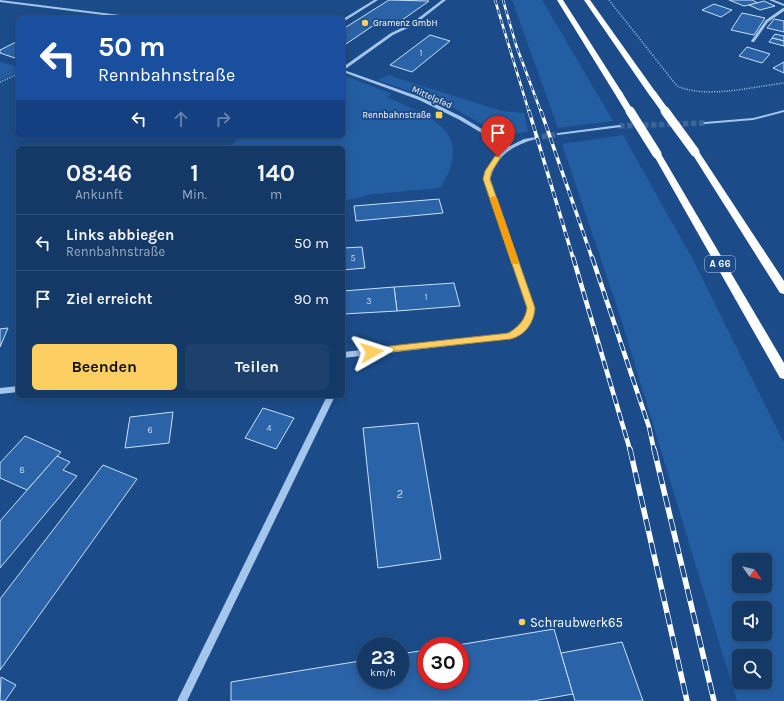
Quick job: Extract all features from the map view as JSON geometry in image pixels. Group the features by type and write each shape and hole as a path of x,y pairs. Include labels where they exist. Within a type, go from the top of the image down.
{"highway":[{"name":"A 66","path":"560,0 656,154 784,374"},
{"path":"587,0 695,152 784,290"}],"street":[{"path":"345,20 376,0"},
{"path":"345,69 392,34 413,24 444,0"},
{"path":"771,0 784,5"},
{"path":"0,1 120,16"},
{"path":"754,41 767,22 784,9"},
{"name":"Mittelpfad","path":"345,71 421,99 460,118 509,147"},
{"path":"705,123 753,119 784,112"},
{"path":"558,134 619,126"},
{"path":"345,355 511,336 522,328 530,319 531,308 487,179 492,164 509,147 534,138"},
{"path":"0,390 16,389"},
{"path":"182,701 330,398"}],"path":[{"path":"609,0 677,86 688,91 703,93 784,84"},
{"path":"0,82 16,75"}],"shaded area":[{"path":"512,0 542,0 613,121 558,128"},
{"path":"0,62 16,66 16,73 0,80"},
{"path":"388,75 501,111 524,113 528,132 510,134 492,130 450,106 378,80"},
{"path":"345,76 392,94 387,97 433,120 444,129 451,140 453,153 450,169 440,188 373,194 345,201 345,146 230,146 240,138 345,138"},
{"path":"623,135 692,258 784,443 784,701 737,701 733,689 772,689 772,649 732,649 732,685 622,322 562,144"}],"building":[{"name":"Gramenz GmbH","path":"389,0 429,1 395,25 380,21 345,45 345,28"},
{"path":"729,0 752,0 758,3 744,6"},
{"path":"764,1 775,6 760,10 749,5"},
{"path":"714,4 732,10 721,17 702,10"},
{"path":"742,13 765,18 754,35 731,30"},
{"path":"774,19 784,21 784,32 767,28"},
{"path":"775,34 784,36 784,41 772,38"},
{"path":"430,35 450,41 412,72 390,65"},
{"path":"772,38 784,41 784,46 769,42"},
{"path":"16,42 16,58 0,53 0,50"},
{"path":"747,47 770,54 762,63 739,56"},
{"path":"784,62 784,73 773,68"},
{"path":"439,199 443,213 356,221 354,206"},
{"path":"362,247 365,268 345,270 345,248"},
{"path":"454,283 460,306 397,311 394,287"},
{"path":"394,287 397,311 345,314 345,291"},
{"path":"8,328 0,347 0,329"},
{"path":"263,408 294,418 276,449 245,438"},
{"path":"173,412 169,443 125,448 130,417"},
{"path":"418,423 441,559 378,568 363,428"},
{"path":"25,436 61,452 27,490 0,478 0,463"},
{"path":"57,456 70,462 63,470 77,476 0,568 0,521"},
{"path":"103,465 137,479 0,670 0,599"},
{"path":"554,629 573,694 533,701 231,701 231,682 357,661 357,689 409,689 409,653 417,651 417,689 469,689 469,643"},
{"path":"622,642 643,701 575,701 561,653"},
{"path":"1,677 16,685 5,701 0,701"}],"tunnel":[{"path":"619,126 705,123"},
{"path":"534,138 558,134"}],"railway":[{"path":"495,0 529,112"},
{"path":"503,0 516,45 541,112"},
{"path":"529,111 573,258"},
{"path":"541,111 592,258"},
{"path":"573,257 630,450"},
{"path":"592,257 649,427 654,450"},
{"path":"630,449 687,701"},
{"path":"654,449 714,701"}],"slow traffic":[{"path":"493,198 515,262"}],"place":[{"name":"Gramenz GmbH","path":"365,23"},
{"name":"Rennbahnstraße","path":"439,115"},
{"name":"Schraubwerk65","path":"522,622"}],"route":[{"path":"372,352 511,336 522,328 530,319 531,308 487,179 488,171 498,157"}]}
